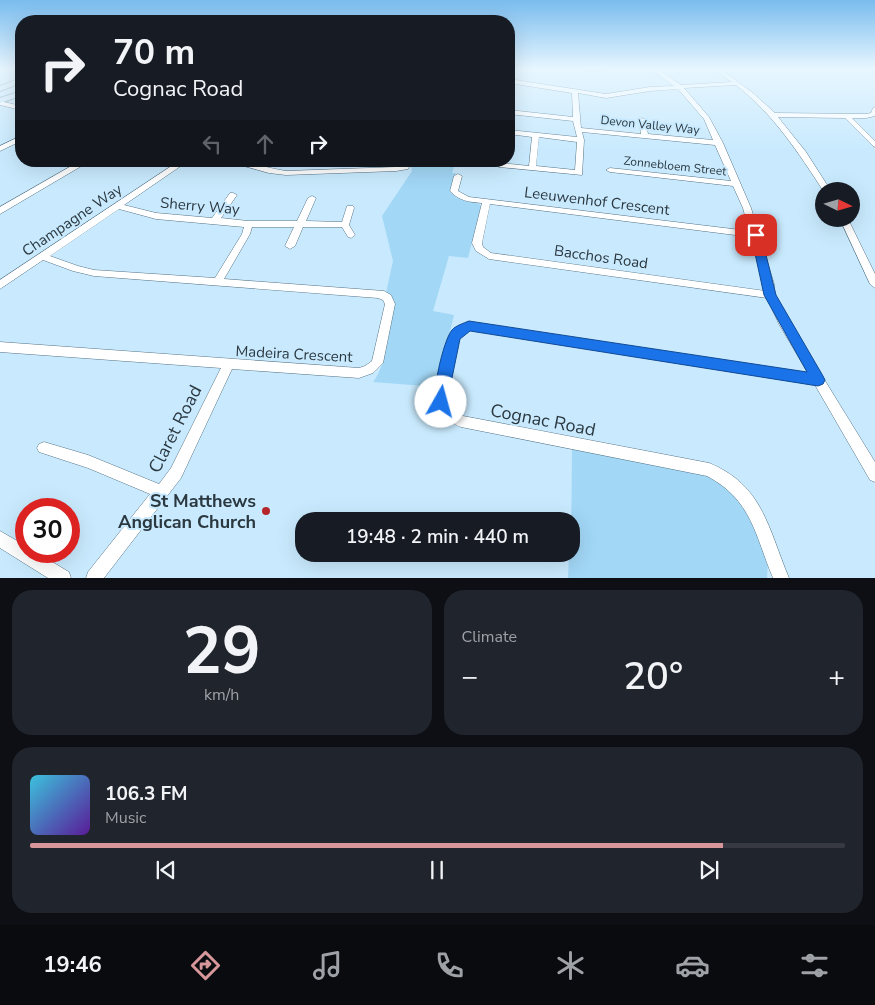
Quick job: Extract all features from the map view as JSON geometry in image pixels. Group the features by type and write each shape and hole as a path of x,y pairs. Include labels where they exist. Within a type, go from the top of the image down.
{"main road":[{"path":"0,102 15,96"}],"street":[{"path":"515,166 579,173 581,140 576,119 575,95"},
{"path":"598,95 612,95"},
{"path":"687,95 707,118 737,184 756,235 770,295 783,321 875,475"},
{"path":"751,95 774,114 793,136 821,182"},
{"path":"0,102 15,106"},
{"path":"774,114 871,116 875,109"},
{"path":"515,113 576,119"},
{"path":"847,116 875,145"},
{"path":"642,120 645,136"},
{"name":"Devon Valley Way","path":"579,130 719,143"},
{"path":"515,133 581,140"},
{"path":"532,169 536,135"},
{"path":"0,149 15,141"},
{"path":"0,210 75,167"},
{"name":"Champagne Way","path":"0,285 175,167"},
{"path":"253,167 286,173 396,169 405,167"},
{"name":"Zonnebloem Street","path":"610,170 737,184"},
{"name":"Leeuwenhof Crescent","path":"458,176 454,191 458,196 756,235"},
{"path":"215,220 233,195"},
{"path":"290,246 312,198"},
{"name":"Bacchos Road","path":"487,201 477,243 479,249 490,256 770,295"},
{"name":"Sherry Way","path":"118,206 150,215 237,221 249,224 246,234 218,281"},
{"path":"350,208 345,225 351,235"},
{"path":"249,224 345,225"},
{"path":"848,228 875,284"},
{"name":"Madeira Crescent","path":"0,347 354,373 366,372 374,367 378,359 390,304 384,296 376,293 85,271 43,256"},
{"name":"Cognac Road","path":"781,578 750,503 736,483 725,476 710,470 461,421 446,411 441,402 441,392 453,339 457,332 469,326 818,380"},
{"name":"Claret Road","path":"94,578 162,492 185,456 228,365"},
{"path":"44,448 88,462 162,492"},
{"path":"0,539 63,578"}],"shaded area":[{"path":"412,167 454,167 452,173 456,173 453,185 455,196 476,202 481,206 468,258 449,256 433,311 454,315 437,387 373,382 382,366 385,355 394,303 392,298 386,293 393,261 382,216 412,171"},
{"path":"572,447 709,474 744,503 768,563 767,578 568,578 569,562 580,562 580,512 571,512"}],"place":[{"name":"St Matthews Anglican Church","path":"266,511"}],"route":[{"path":"441,402 441,392 453,339 457,332 469,326 482,326 818,380 770,295 769,284 756,235"}]}
